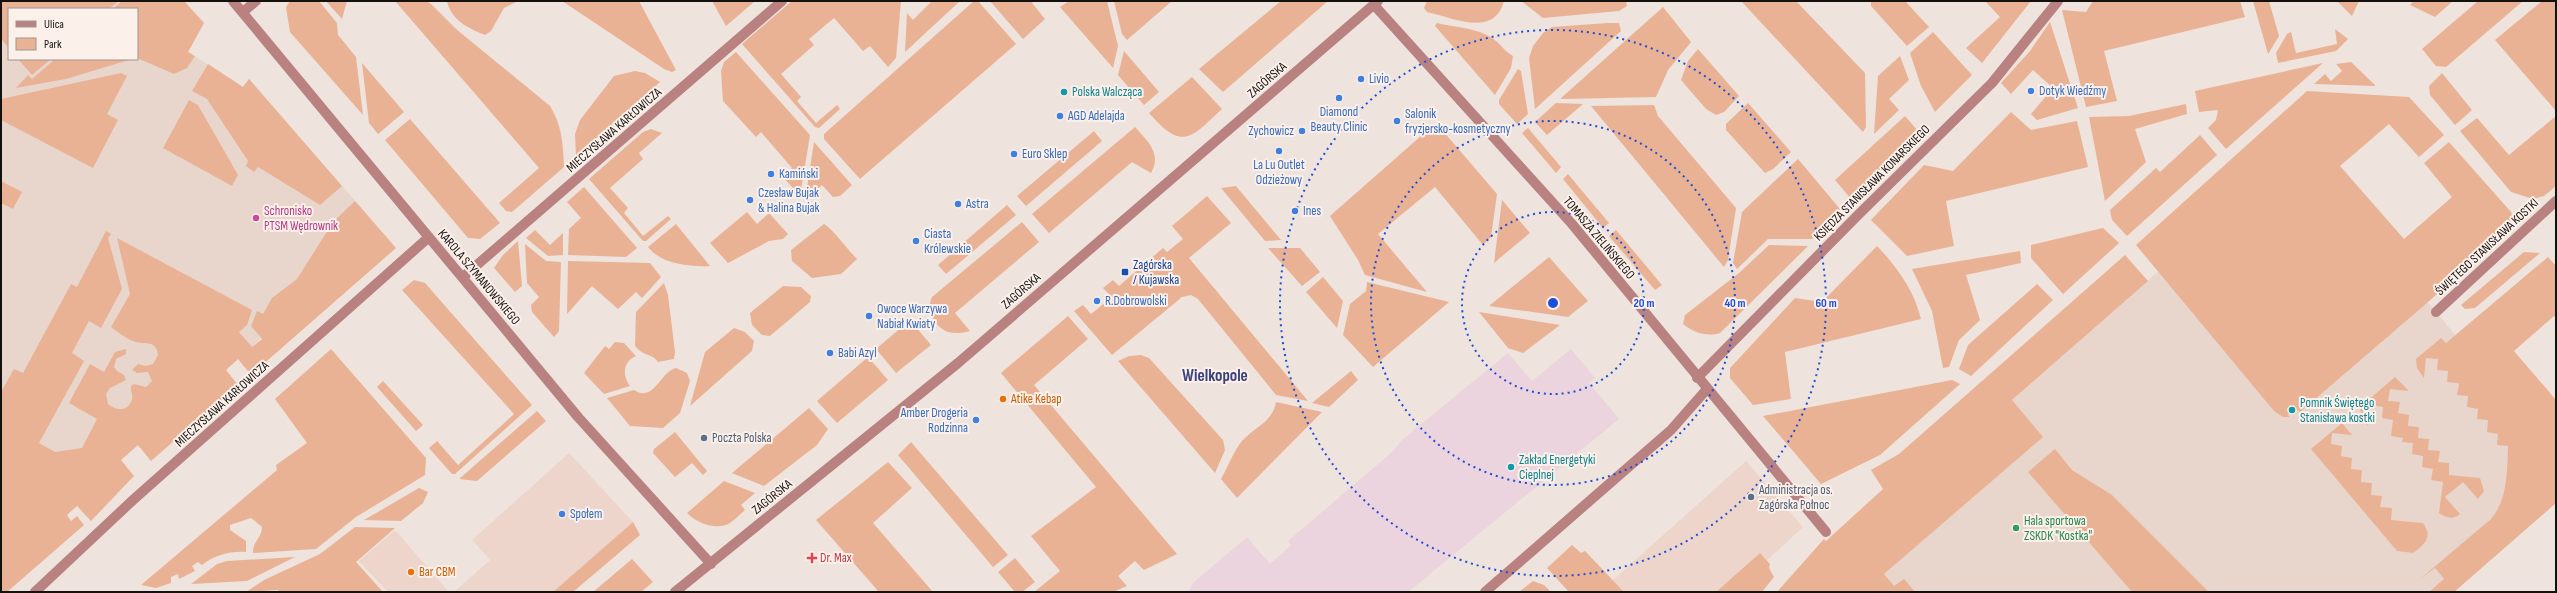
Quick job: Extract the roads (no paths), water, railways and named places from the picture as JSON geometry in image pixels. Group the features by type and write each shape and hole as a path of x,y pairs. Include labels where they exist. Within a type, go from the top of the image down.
{"street":[{"name":"KAROLA SZYMANOWSKIEGO","path":"234,1 578,417 711,564"},
{"path":"243,12 256,1"},
{"name":"MIECZYSŁAWA KARŁOWICZA","path":"463,277 782,1"},
{"name":"KSIĘDZA STANISŁAWA KONARSKIEGO","path":"1697,378 1859,214 1992,83 2058,1"},
{"name":"TOMASZA ZIELIŃSKIEGO","path":"1376,3 1572,224 1697,378 1826,532"},
{"name":"ZAGÓRSKA","path":"675,592 958,363 1376,3"},
{"name":"ŚWIĘTEGO STANISŁAWA KOSTKI","path":"2436,312 2556,201"},
{"name":"MIECZYSŁAWA KARŁOWICZA","path":"35,592 133,500 429,237"},
{"path":"1485,592 1671,430 1707,389"}],"place":[{"name":"Livio","path":"1361,79"},
{"name":"Dotyk Wiedźmy","path":"2031,91"},
{"name":"Polska Walcząca","path":"1064,92"},
{"name":"Diamond Beauty Clinic","path":"1339,98"},
{"name":"AGD Adelajda","path":"1060,116"},
{"name":"Salonik fryzjersko-kosmetyczny","path":"1397,121"},
{"name":"Zychowicz","path":"1302,131"},
{"name":"La Lu Outlet Odzieżowy","path":"1279,151"},
{"name":"Euro Sklep","path":"1014,154"},
{"name":"Kamiński","path":"771,174"},
{"name":"Czesław Bujak & Halina Bujak","path":"750,200"},
{"name":"Astra","path":"958,204"},
{"name":"Ines","path":"1295,211"},
{"name":"Schronisko PTSM Wędrownik","path":"256,218"},
{"name":"Ciasta Królewskie","path":"916,241"},
{"name":"Zagórska / Kujawska","path":"1125,272"},
{"name":"R.Dobrowolski","path":"1097,301"},
{"name":"Owoce Warzywa Nabiał Kwiaty","path":"869,316"},
{"name":"Babi Azyl","path":"830,353"},
{"name":"Atike Kebap","path":"1003,399"},
{"name":"Pomnik Świętego Stanisława kostki","path":"2292,410"},
{"name":"Amber Drogeria Rodzinna","path":"976,420"},
{"name":"Poczta Polska","path":"704,438"},
{"name":"Zakład Energetyki Cieplnej","path":"1511,467"},
{"name":"Administracja os. Zagórska Połnoc","path":"1751,497"},
{"name":"Społem","path":"562,514"},
{"name":"Hala sportowa ZSKDK \"Kostka\"","path":"2016,528"},
{"name":"Dr. Max","path":"812,558"},
{"name":"Bar CBM","path":"411,572"}],"district":[{"name":"Wielkopole","path":"1215,376"}]}
